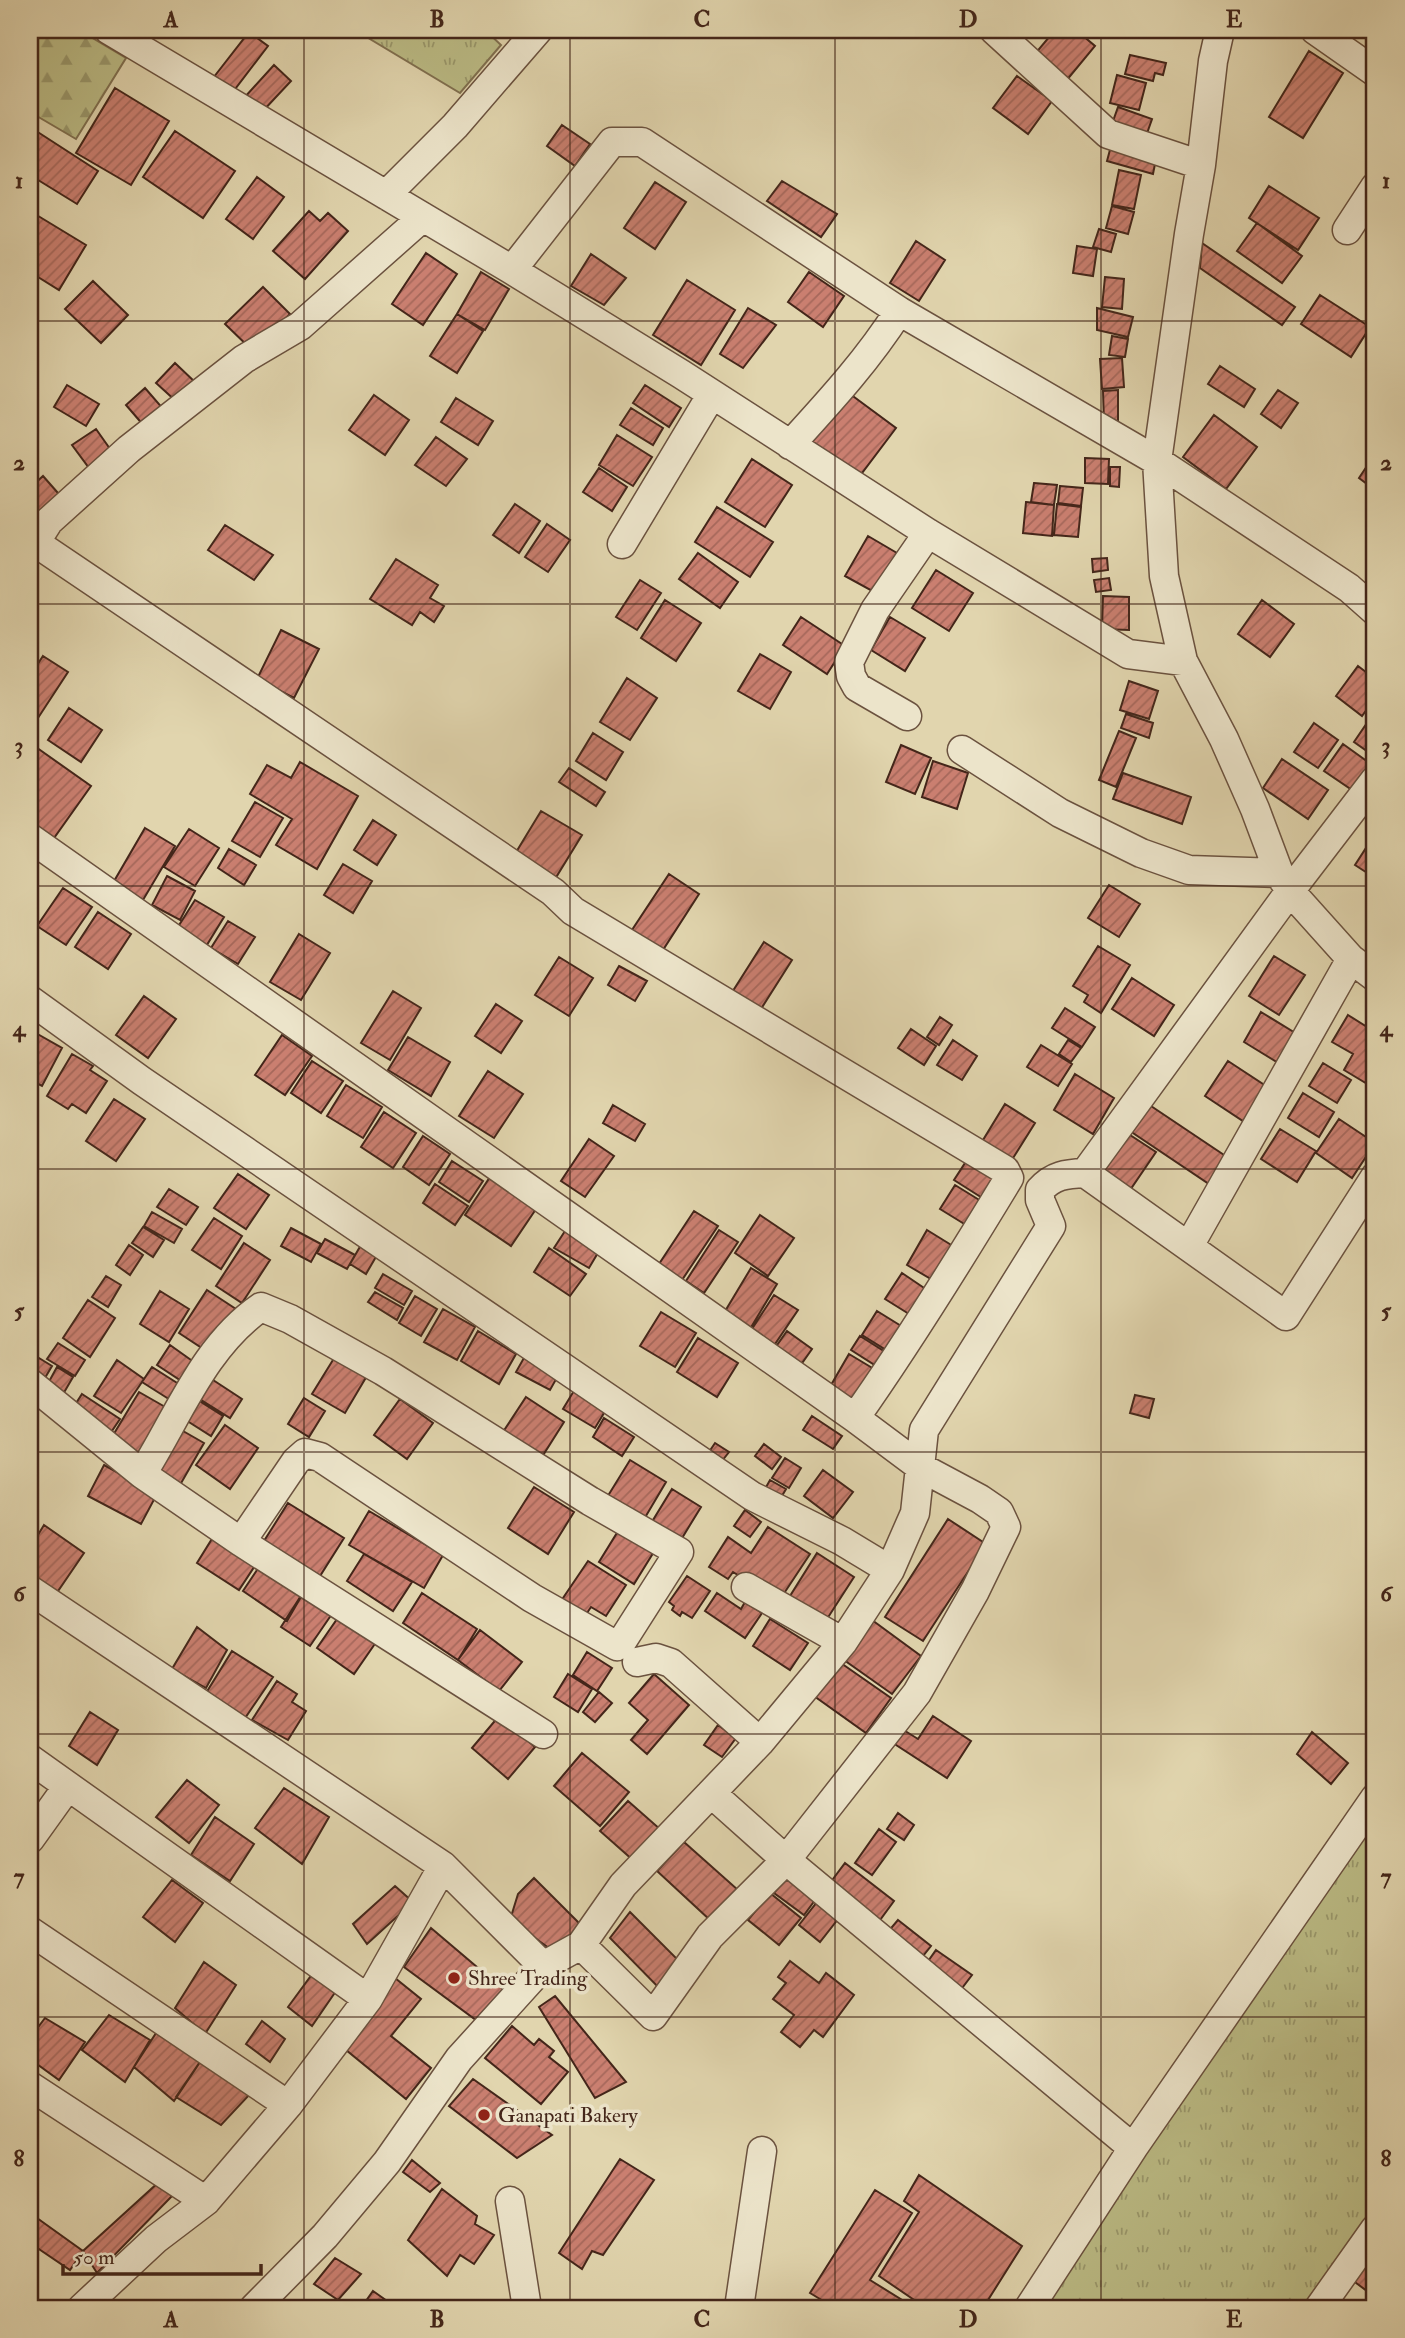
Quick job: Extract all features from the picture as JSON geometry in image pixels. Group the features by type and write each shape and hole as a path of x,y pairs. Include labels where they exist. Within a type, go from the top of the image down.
{"street":[{"path":"109,30 512,270 928,533 1128,654 1183,661"},
{"path":"386,195 455,125 538,30"},
{"path":"994,30 1108,134 1201,165"},
{"path":"1220,30 1213,61 1201,165 1157,461 1164,576 1183,661 1229,751 1284,882 1351,959 1375,977"},
{"path":"1315,30 1375,72"},
{"path":"512,270 612,142 642,142 899,311 1157,461 1374,607"},
{"path":"1347,230 1375,187"},
{"path":"423,217 300,326 244,359 129,449 49,521 32,541 553,892 573,911 1004,1170 1009,1178 904,1349 855,1418"},
{"path":"790,444 851,379 899,311"},
{"path":"622,544 712,394"},
{"path":"907,716 857,687 851,676 849,662 874,610 928,533"},
{"path":"962,750 1060,813 1141,853 1189,870 1284,882"},
{"path":"1085,1173 1284,882 1375,780"},
{"path":"30,838 855,1418 922,1468 981,1499 999,1512 1006,1527 975,1591 917,1693 786,1860 710,1936 653,2016 581,1945"},
{"path":"1189,1246 1351,959"},
{"path":"30,1000 142,1081 752,1496 842,1541 890,1570"},
{"path":"254,2308 325,2236 387,2162 458,2059 543,1966 581,1945 623,1885 760,1742 843,1642 890,1570 915,1513 922,1468 924,1430 1051,1226 1040,1200 1040,1190 1048,1181 1057,1176 1085,1173 1286,1316 1375,1177"},
{"path":"142,1474 206,1366 241,1321 261,1307 290,1319 383,1371 590,1501 679,1552 621,1643 615,1646 532,1598 320,1457 305,1453 296,1461 242,1542"},
{"path":"30,1383 142,1474 242,1542 543,1734"},
{"path":"746,1587 843,1642"},
{"path":"30,1590 443,1866 543,1966"},
{"path":"637,1662 656,1658 671,1663 760,1742"},
{"path":"30,1759 368,1999"},
{"path":"30,1839 68,1786"},
{"path":"710,1793 786,1860 1133,2148"},
{"path":"1028,2308 1133,2148 1375,1798"},
{"path":"82,2308 156,2239 206,2201 288,2105 368,1999 443,1866"},
{"path":"30,1931 288,2105"},
{"path":"30,2086 206,2201"},
{"path":"739,2308 762,2151"},
{"path":"510,2201 527,2308"},
{"path":"1319,2308 1375,2229"}],"green space":[{"path":"30,30 79,30 126,58 76,139 30,112"},
{"path":"355,30 485,30 501,45 460,93"},
{"path":"1375,1812 1375,2208 1302,2308 1035,2308"}],"building":[{"path":"1055,30 1076,30 1095,46 1066,81 1034,55"},
{"path":"249,32 268,46 229,97 210,82"},
{"path":"1309,51 1343,73 1303,138 1269,117"},
{"path":"1130,55 1166,63 1163,75 1155,73 1153,81 1125,74"},
{"path":"274,65 291,81 261,113 244,98"},
{"path":"1117,75 1146,83 1139,110 1110,103"},
{"path":"1017,76 1052,101 1028,134 993,108"},
{"path":"115,88 169,121 131,185 76,153"},
{"path":"1118,107 1152,119 1145,139 1111,127"},
{"path":"562,125 590,144 575,166 547,146"},
{"path":"30,127 98,171 77,204 30,175"},
{"path":"175,131 235,171 203,218 143,177"},
{"path":"1111,146 1156,159 1153,174 1107,161"},
{"path":"1119,170 1141,175 1134,209 1112,205"},
{"path":"257,177 284,197 253,239 226,219"},
{"path":"782,181 837,214 821,237 767,201"},
{"path":"655,182 686,202 655,249 624,228"},
{"path":"1269,186 1319,218 1298,250 1249,218"},
{"path":"1112,206 1134,212 1128,234 1106,228"},
{"path":"30,211 86,245 59,290 30,272"},
{"path":"309,211 320,221 328,213 348,231 305,279 273,251"},
{"path":"1257,223 1302,256 1282,283 1237,251"},
{"path":"1099,229 1116,234 1111,252 1093,247"},
{"path":"916,241 945,260 919,301 890,283"},
{"path":"1202,243 1295,307 1282,325 1200,268"},
{"path":"1077,246 1097,249 1093,276 1073,273"},
{"path":"426,253 457,274 423,325 392,304"},
{"path":"591,254 626,278 604,305 571,286"},
{"path":"481,272 509,289 485,330 457,314"},
{"path":"809,272 844,296 823,327 788,302"},
{"path":"1105,277 1124,279 1122,309 1102,307"},
{"path":"687,280 735,310 701,365 653,335"},
{"path":"93,281 128,315 101,343 65,309"},
{"path":"263,287 290,314 253,351 225,324"},
{"path":"1320,295 1370,327 1351,357 1301,324"},
{"path":"748,308 776,325 743,368 720,354"},
{"path":"1097,308 1133,317 1128,337 1097,330"},
{"path":"457,314 483,331 457,373 430,356"},
{"path":"1112,336 1128,339 1125,357 1109,355"},
{"path":"1122,358 1124,387 1102,389 1100,359"},
{"path":"175,363 196,383 177,402 156,383"},
{"path":"1220,366 1255,389 1244,407 1208,384"},
{"path":"67,385 99,404 86,426 54,407"},
{"path":"645,385 681,408 669,427 633,403"},
{"path":"145,388 165,411 145,427 126,405"},
{"path":"1118,390 1118,423 1104,423 1103,391"},
{"path":"1278,390 1298,403 1281,428 1261,414"},
{"path":"846,391 896,428 859,477 809,439"},
{"path":"374,395 409,420 385,455 349,430"},
{"path":"456,398 493,421 478,445 441,422"},
{"path":"631,408 663,428 653,445 620,425"},
{"path":"1214,415 1257,447 1226,489 1183,457"},
{"path":"96,429 115,456 92,472 72,445"},
{"path":"617,435 652,457 633,486 599,465"},
{"path":"436,437 467,459 446,486 415,465"},
{"path":"1375,454 1375,490 1359,478"},
{"path":"1085,458 1109,459 1108,484 1085,483"},
{"path":"752,459 792,485 765,527 725,502"},
{"path":"1110,467 1120,467 1119,487 1110,486"},
{"path":"599,468 627,487 612,511 583,492"},
{"path":"43,476 65,501 30,531 30,488"},
{"path":"1034,483 1057,485 1054,505 1031,502"},
{"path":"1060,486 1083,488 1081,506 1058,503"},
{"path":"1026,502 1054,505 1052,536 1023,533"},
{"path":"515,504 540,521 519,553 493,535"},
{"path":"1057,504 1081,507 1078,537 1054,535"},
{"path":"717,507 773,542 750,577 695,542"},
{"path":"547,524 570,540 548,572 525,557"},
{"path":"225,525 273,555 254,580 208,550"},
{"path":"868,536 897,553 874,592 845,576"},
{"path":"698,553 738,582 720,608 679,579"},
{"path":"1107,558 1108,570 1093,572 1092,559"},
{"path":"396,559 438,585 430,598 444,606 434,622 420,612 412,625 370,599"},
{"path":"936,570 973,593 949,631 912,608"},
{"path":"1109,578 1111,590 1096,592 1094,580"},
{"path":"640,580 661,593 637,630 616,617"},
{"path":"1103,596 1129,597 1129,630 1102,629"},
{"path":"665,600 701,623 676,661 641,638"},
{"path":"1262,600 1294,624 1270,657 1238,634"},
{"path":"801,617 845,646 827,674 783,645"},
{"path":"890,617 925,638 905,671 871,650"},
{"path":"281,630 319,649 294,698 257,679"},
{"path":"760,654 791,672 770,709 738,691"},
{"path":"43,656 68,672 38,718 30,713 30,676"},
{"path":"1358,666 1375,679 1375,698 1362,716 1336,696"},
{"path":"627,678 657,698 630,740 600,722"},
{"path":"1129,681 1158,691 1149,719 1120,710"},
{"path":"69,708 102,730 81,762 48,740"},
{"path":"1126,714 1153,723 1149,738 1121,728"},
{"path":"1369,720 1375,725 1374,756 1354,742"},
{"path":"1314,723 1338,740 1318,768 1294,752"},
{"path":"1119,731 1136,738 1116,787 1099,780"},
{"path":"593,733 623,752 606,780 576,761"},
{"path":"1343,744 1375,767 1358,794 1324,771"},
{"path":"33,745 91,786 54,838 30,821 30,749"},
{"path":"901,745 931,758 915,794 886,782"},
{"path":"1282,759 1328,790 1308,819 1263,788"},
{"path":"933,761 968,773 957,809 922,797"},
{"path":"300,762 358,796 317,869 276,845 292,819 250,794 267,765 291,778"},
{"path":"569,768 605,792 596,806 559,782"},
{"path":"1123,773 1191,797 1182,824 1113,799"},
{"path":"255,802 283,818 260,857 232,841"},
{"path":"541,811 582,835 555,879 515,854"},
{"path":"373,820 396,835 377,865 354,850"},
{"path":"145,828 175,846 143,900 113,883"},
{"path":"189,829 219,848 195,886 164,867"},
{"path":"1375,834 1375,878 1355,865"},
{"path":"229,849 256,865 244,885 218,868"},
{"path":"343,864 372,881 353,913 324,895"},
{"path":"669,874 699,894 661,953 630,933"},
{"path":"167,876 195,891 180,920 152,905"},
{"path":"1109,885 1140,904 1119,937 1088,918"},
{"path":"63,888 92,907 66,945 37,926"},
{"path":"195,900 224,917 205,948 176,930"},
{"path":"98,912 131,934 108,969 75,947"},
{"path":"228,921 255,937 238,964 211,948"},
{"path":"299,934 330,953 301,1000 270,982"},
{"path":"764,942 792,960 759,1012 731,994"},
{"path":"1098,946 1130,965 1101,1013 1084,1002 1088,995 1073,986"},
{"path":"1274,956 1305,975 1279,1015 1249,996"},
{"path":"559,957 593,978 569,1016 535,995"},
{"path":"619,966 647,981 635,1001 608,985"},
{"path":"1132,978 1174,1005 1154,1036 1112,1009"},
{"path":"393,991 421,1008 390,1060 361,1043"},
{"path":"144,996 176,1019 148,1058 116,1035"},
{"path":"496,1004 522,1021 501,1053 475,1036"},
{"path":"1065,1008 1095,1027 1082,1047 1052,1028"},
{"path":"1261,1012 1297,1034 1280,1064 1244,1042"},
{"path":"1348,1015 1375,1032 1374,1088 1344,1070 1353,1054 1332,1042"},
{"path":"940,1017 952,1025 939,1045 927,1037"},
{"path":"911,1029 936,1046 924,1065 898,1048"},
{"path":"34,1032 62,1048 42,1086 30,1080 30,1039"},
{"path":"282,1035 312,1056 285,1095 255,1075"},
{"path":"408,1037 450,1062 431,1096 388,1070"},
{"path":"953,1040 977,1056 962,1080 937,1065"},
{"path":"1068,1040 1081,1048 1071,1062 1059,1054"},
{"path":"1041,1045 1072,1064 1058,1086 1027,1067"},
{"path":"72,1054 93,1066 90,1070 107,1081 86,1113 72,1104 68,1109 47,1096"},
{"path":"312,1061 343,1081 321,1113 291,1093"},
{"path":"1228,1061 1272,1090 1249,1125 1205,1096"},
{"path":"1323,1063 1351,1080 1337,1103 1309,1086"},
{"path":"488,1071 523,1094 494,1138 459,1116"},
{"path":"1075,1074 1114,1098 1093,1134 1054,1110"},
{"path":"346,1085 382,1107 363,1138 327,1116"},
{"path":"1303,1093 1334,1112 1319,1137 1288,1118"},
{"path":"114,1099 145,1119 116,1161 86,1141"},
{"path":"1145,1102 1230,1159 1212,1186 1127,1129"},
{"path":"1005,1104 1035,1123 1010,1163 980,1145"},
{"path":"613,1105 645,1124 635,1141 603,1123"},
{"path":"384,1112 416,1133 393,1168 361,1147"},
{"path":"1339,1119 1375,1143 1352,1178 1316,1153"},
{"path":"1280,1129 1316,1151 1297,1182 1261,1159"},
{"path":"1127,1133 1156,1152 1128,1193 1100,1174"},
{"path":"423,1136 450,1154 429,1185 403,1167"},
{"path":"589,1139 614,1156 585,1197 561,1181"},
{"path":"967,1160 1000,1182 987,1201 954,1180"},
{"path":"452,1161 483,1181 469,1202 439,1182"},
{"path":"238,1174 269,1195 246,1229 214,1208"},
{"path":"490,1177 536,1209 511,1246 465,1215"},
{"path":"435,1184 468,1206 455,1225 423,1203"},
{"path":"955,1185 989,1206 974,1230 940,1209"},
{"path":"169,1189 198,1207 186,1225 157,1207"},
{"path":"694,1211 718,1226 682,1280 659,1264"},
{"path":"152,1212 182,1229 174,1243 144,1226"},
{"path":"760,1215 794,1238 768,1276 735,1253"},
{"path":"214,1218 242,1236 221,1269 192,1250"},
{"path":"143,1227 164,1240 153,1257 132,1243"},
{"path":"291,1228 321,1244 311,1262 281,1246"},
{"path":"719,1230 738,1242 704,1293 686,1281"},
{"path":"927,1230 961,1251 941,1285 907,1265"},
{"path":"565,1231 599,1251 589,1268 554,1248"},
{"path":"325,1239 355,1255 347,1269 317,1253"},
{"path":"244,1243 270,1260 242,1303 216,1286"},
{"path":"129,1245 143,1255 130,1275 116,1265"},
{"path":"361,1245 377,1255 366,1274 350,1264"},
{"path":"549,1248 586,1274 570,1296 534,1272"},
{"path":"751,1268 777,1284 750,1329 724,1313"},
{"path":"902,1273 933,1294 917,1319 885,1299"},
{"path":"383,1274 412,1291 404,1305 375,1288"},
{"path":"106,1276 121,1285 108,1307 92,1297"},
{"path":"207,1290 239,1311 211,1354 179,1333"},
{"path":"160,1291 189,1309 169,1342 140,1324"},
{"path":"375,1292 403,1308 397,1320 368,1302"},
{"path":"774,1295 798,1310 773,1347 750,1332"},
{"path":"415,1296 437,1309 421,1336 399,1323"},
{"path":"88,1300 115,1318 90,1357 63,1338"},
{"path":"443,1309 475,1327 457,1360 424,1342"},
{"path":"877,1311 906,1329 891,1353 862,1335"},
{"path":"661,1312 696,1333 675,1367 640,1346"},
{"path":"478,1331 516,1354 499,1384 461,1361"},
{"path":"787,1331 812,1349 800,1366 775,1348"},
{"path":"860,1336 890,1355 881,1369 851,1350"},
{"path":"698,1338 738,1363 717,1397 677,1372"},
{"path":"58,1343 85,1360 75,1376 47,1359"},
{"path":"170,1345 198,1365 186,1384 157,1365"},
{"path":"849,1354 879,1372 856,1410 827,1392"},
{"path":"336,1355 368,1374 345,1413 312,1394"},
{"path":"525,1356 559,1374 550,1390 516,1372"},
{"path":"39,1358 52,1366 39,1388 30,1371"},
{"path":"117,1360 144,1379 121,1413 94,1396"},
{"path":"57,1367 73,1377 62,1396 46,1387"},
{"path":"152,1367 185,1388 175,1403 142,1382"},
{"path":"210,1378 242,1399 230,1418 198,1398"},
{"path":"575,1389 607,1408 595,1428 563,1409"},
{"path":"139,1392 174,1412 142,1467 106,1447"},
{"path":"82,1394 120,1419 101,1447 64,1422"},
{"path":"1135,1395 1154,1399 1149,1418 1130,1413"},
{"path":"193,1397 223,1416 211,1436 181,1417"},
{"path":"526,1397 564,1422 540,1460 501,1435"},
{"path":"304,1398 325,1411 309,1437 288,1424"},
{"path":"400,1399 433,1423 407,1459 374,1435"},
{"path":"812,1416 842,1436 833,1449 803,1430"},
{"path":"604,1418 634,1437 622,1456 593,1437"},
{"path":"225,1425 258,1448 230,1489 196,1465"},
{"path":"176,1427 204,1443 176,1492 148,1476"},
{"path":"715,1443 729,1452 722,1461 709,1452"},
{"path":"764,1444 781,1457 772,1469 755,1456"},
{"path":"785,1458 801,1468 789,1488 772,1478"},
{"path":"630,1460 666,1482 640,1526 606,1499"},
{"path":"104,1465 157,1494 141,1524 88,1496"},
{"path":"823,1470 853,1492 833,1518 804,1496"},
{"path":"770,1480 786,1489 776,1506 760,1498"},
{"path":"534,1487 574,1512 548,1554 508,1528"},
{"path":"672,1489 701,1507 679,1543 650,1525"},
{"path":"288,1503 344,1538 320,1576 264,1541"},
{"path":"745,1510 761,1522 750,1537 734,1526"},
{"path":"369,1511 443,1555 424,1588 349,1545"},
{"path":"948,1519 986,1544 923,1641 885,1617"},
{"path":"44,1525 84,1553 56,1594 30,1574 30,1548"},
{"path":"768,1527 810,1554 779,1601 733,1572 728,1579 709,1567 728,1537 751,1553"},
{"path":"620,1528 655,1550 634,1584 599,1562"},
{"path":"215,1534 258,1561 239,1590 197,1563"},
{"path":"817,1553 854,1577 827,1619 790,1596"},
{"path":"364,1554 412,1582 393,1611 347,1581"},
{"path":"263,1561 306,1588 287,1621 243,1591"},
{"path":"588,1561 626,1585 606,1616 591,1607 583,1619 559,1604"},
{"path":"687,1576 710,1591 692,1618 682,1612 680,1616 672,1610 674,1606 669,1602"},
{"path":"306,1588 336,1608 310,1646 281,1627"},
{"path":"422,1593 477,1629 458,1660 403,1623"},
{"path":"717,1593 741,1609 745,1602 762,1613 745,1638 705,1611"},
{"path":"344,1609 381,1635 354,1674 317,1648"},
{"path":"770,1619 808,1643 790,1670 753,1646"},
{"path":"872,1620 921,1656 892,1694 844,1660"},
{"path":"197,1627 227,1650 206,1688 172,1669"},
{"path":"480,1630 522,1662 499,1691 458,1660"},
{"path":"232,1651 273,1677 241,1724 203,1698"},
{"path":"587,1652 612,1668 597,1691 573,1675"},
{"path":"838,1661 891,1698 866,1733 814,1696"},
{"path":"568,1674 592,1689 578,1712 554,1697"},
{"path":"654,1674 689,1705 647,1754 631,1740 648,1720 629,1703"},
{"path":"277,1681 297,1694 292,1702 306,1711 288,1740 252,1720"},
{"path":"599,1692 612,1703 595,1722 583,1712"},
{"path":"90,1712 118,1730 97,1765 69,1746"},
{"path":"499,1716 535,1747 508,1779 472,1748"},
{"path":"933,1716 971,1741 947,1778 893,1743 902,1729 918,1739"},
{"path":"718,1725 736,1738 722,1757 704,1745"},
{"path":"1312,1732 1348,1763 1331,1784 1297,1754"},
{"path":"582,1753 629,1792 600,1826 554,1786"},
{"path":"187,1780 219,1805 189,1843 156,1817"},
{"path":"284,1788 329,1817 302,1864 255,1828"},
{"path":"628,1801 661,1830 634,1861 600,1831"},
{"path":"898,1813 914,1825 904,1840 887,1829"},
{"path":"215,1817 254,1844 230,1881 191,1855"},
{"path":"879,1829 896,1842 872,1875 855,1863"},
{"path":"684,1842 738,1890 710,1920 657,1871"},
{"path":"845,1863 894,1901 880,1920 830,1883"},
{"path":"792,1870 821,1892 804,1915 774,1893"},
{"path":"534,1878 582,1926 553,1951 510,1920 518,1894"},
{"path":"172,1880 203,1903 175,1942 143,1917"},
{"path":"395,1886 413,1902 367,1944 353,1924"},
{"path":"770,1893 801,1918 779,1945 748,1920"},
{"path":"821,1897 842,1914 820,1942 799,1925"},
{"path":"630,1912 681,1963 662,1991 610,1938"},
{"path":"898,1920 931,1946 919,1961 886,1934"},
{"name":"Shree Trading","path":"431,1928 504,1990 480,2023 404,1967"},
{"path":"936,1950 972,1975 959,1992 924,1967"},
{"path":"790,1961 819,1983 826,1973 854,1995 823,2037 814,2030 800,2047 781,2032 794,2015 773,1999 786,1983 778,1977"},
{"path":"204,1962 236,1985 205,2034 175,2008"},
{"path":"313,1973 336,1991 312,2026 288,2007"},
{"path":"395,1978 421,1999 391,2036 431,2068 406,2099 340,2045"},
{"path":"555,1996 626,2082 595,2098 539,2007"},
{"path":"109,2015 150,2040 125,2082 82,2050"},
{"path":"45,2018 85,2042 59,2080 30,2059 30,2038"},
{"path":"262,2021 285,2039 270,2062 246,2044"},
{"path":"512,2026 534,2045 539,2039 554,2051 549,2057 568,2072 541,2104 485,2058"},
{"path":"158,2030 202,2059 174,2101 134,2067"},
{"path":"202,2059 251,2093 221,2125 176,2097"},
{"path":"473,2079 552,2135 517,2158 449,2106"},
{"path":"620,2159 654,2180 603,2255 592,2251 582,2269 559,2253"},
{"path":"412,2160 440,2183 430,2192 403,2172"},
{"path":"919,2175 1022,2246 983,2308 926,2308 879,2276 919,2212 904,2201"},
{"path":"160,2181 173,2195 97,2273 83,2251"},
{"path":"442,2189 477,2216 475,2224 494,2235 474,2264 460,2255 447,2276 408,2240"},
{"path":"875,2190 912,2213 870,2280 915,2308 835,2308 810,2293"},
{"path":"30,2213 83,2251 70,2270 30,2243"},
{"path":"1375,2249 1375,2288 1371,2294 1344,2274"},
{"path":"335,2258 361,2274 338,2300 314,2284"},
{"path":"373,2291 397,2308 361,2308"}],"place":[{"name":"Shree Trading","path":"454,1978"},
{"name":"Ganapati Bakery","path":"484,2115"}]}
